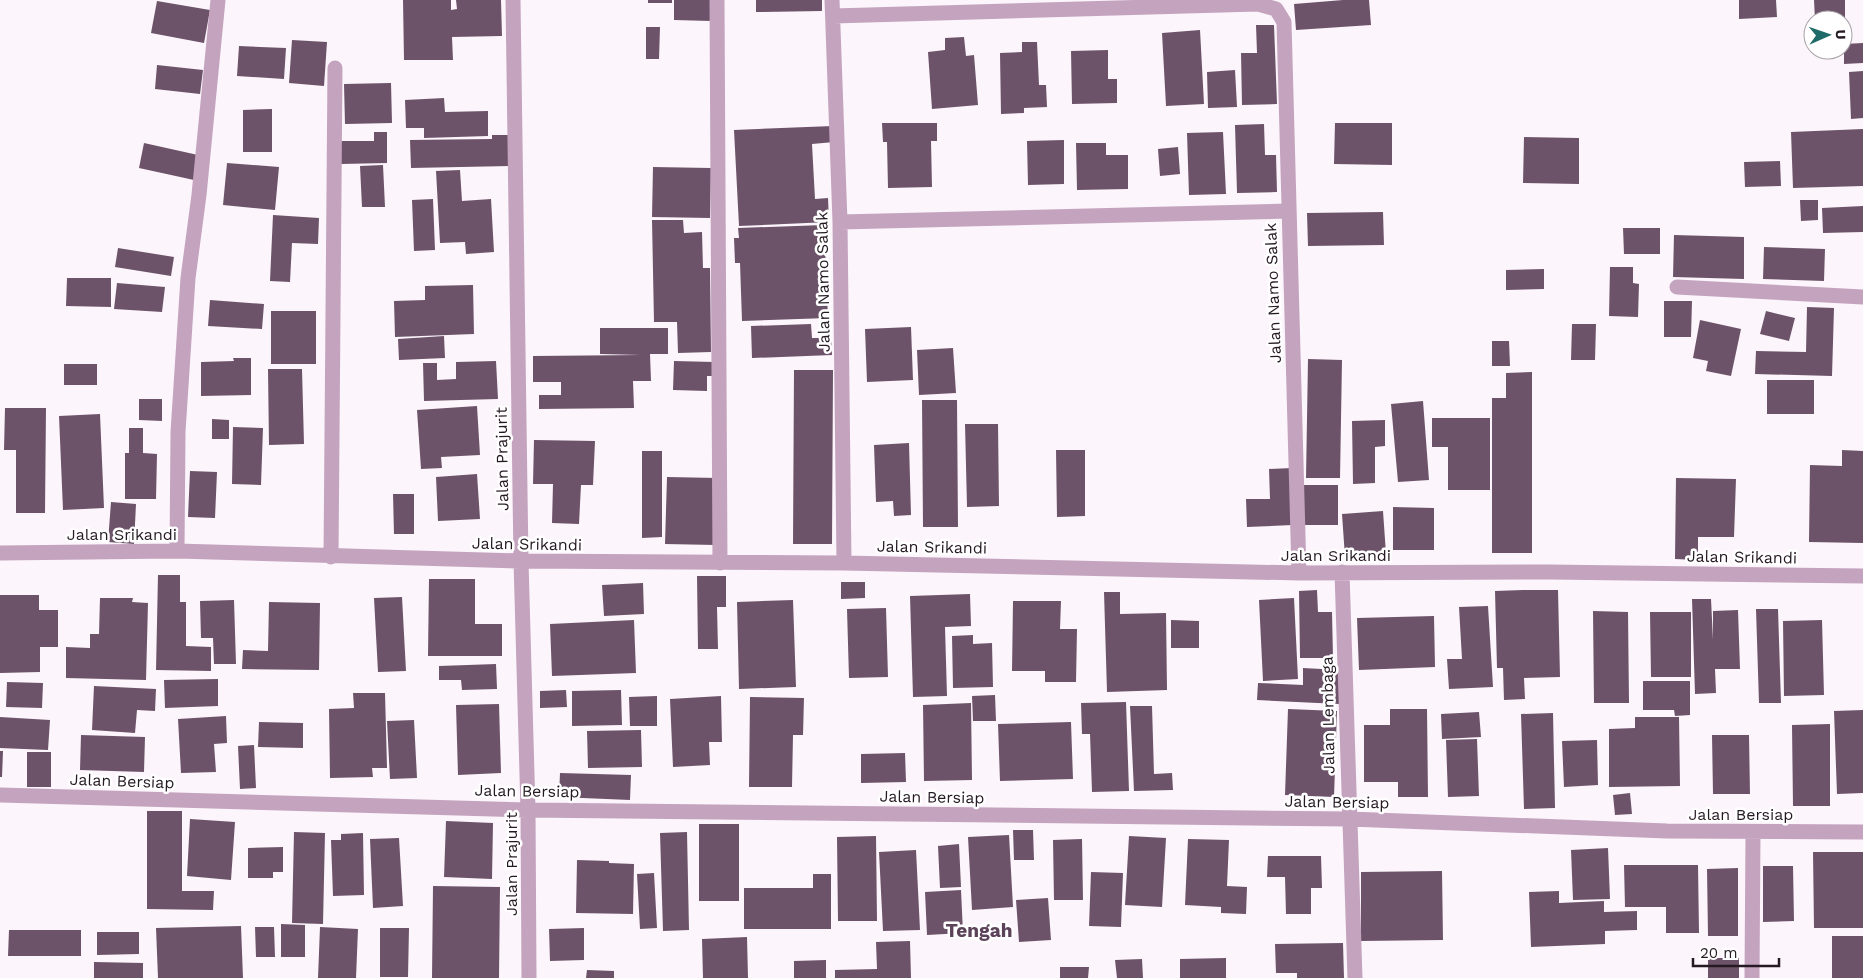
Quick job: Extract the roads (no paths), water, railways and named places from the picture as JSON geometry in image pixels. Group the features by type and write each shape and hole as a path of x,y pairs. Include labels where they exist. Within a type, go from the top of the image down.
{"street":[{"path":"177,551 178,432 188,278 199,195 218,0"},
{"name":"Jalan Prajurit","path":"513,0 521,562 528,810 529,978"},
{"path":"717,0 720,563"},
{"name":"Jalan Namo Salak","path":"832,0 840,222 844,563"},
{"name":"Jalan Namo Salak","path":"833,16 1258,4 1270,7 1280,14 1284,22 1285,48 1299,573"},
{"path":"331,557 334,68"},
{"path":"840,222 1288,212"},
{"path":"1677,287 1863,296"},
{"name":"Jalan Srikandi","path":"0,553 177,551 521,562 844,563 1299,573 1540,572 1863,576"},
{"name":"Jalan Lembaga","path":"1342,572 1348,819 1355,978"},
{"name":"Jalan Bersiap","path":"0,794 528,810 1348,819 1667,831 1863,832"},
{"path":"1752,978 1753,832"}],"district":[{"name":"Tengah","path":"979,930"}]}
